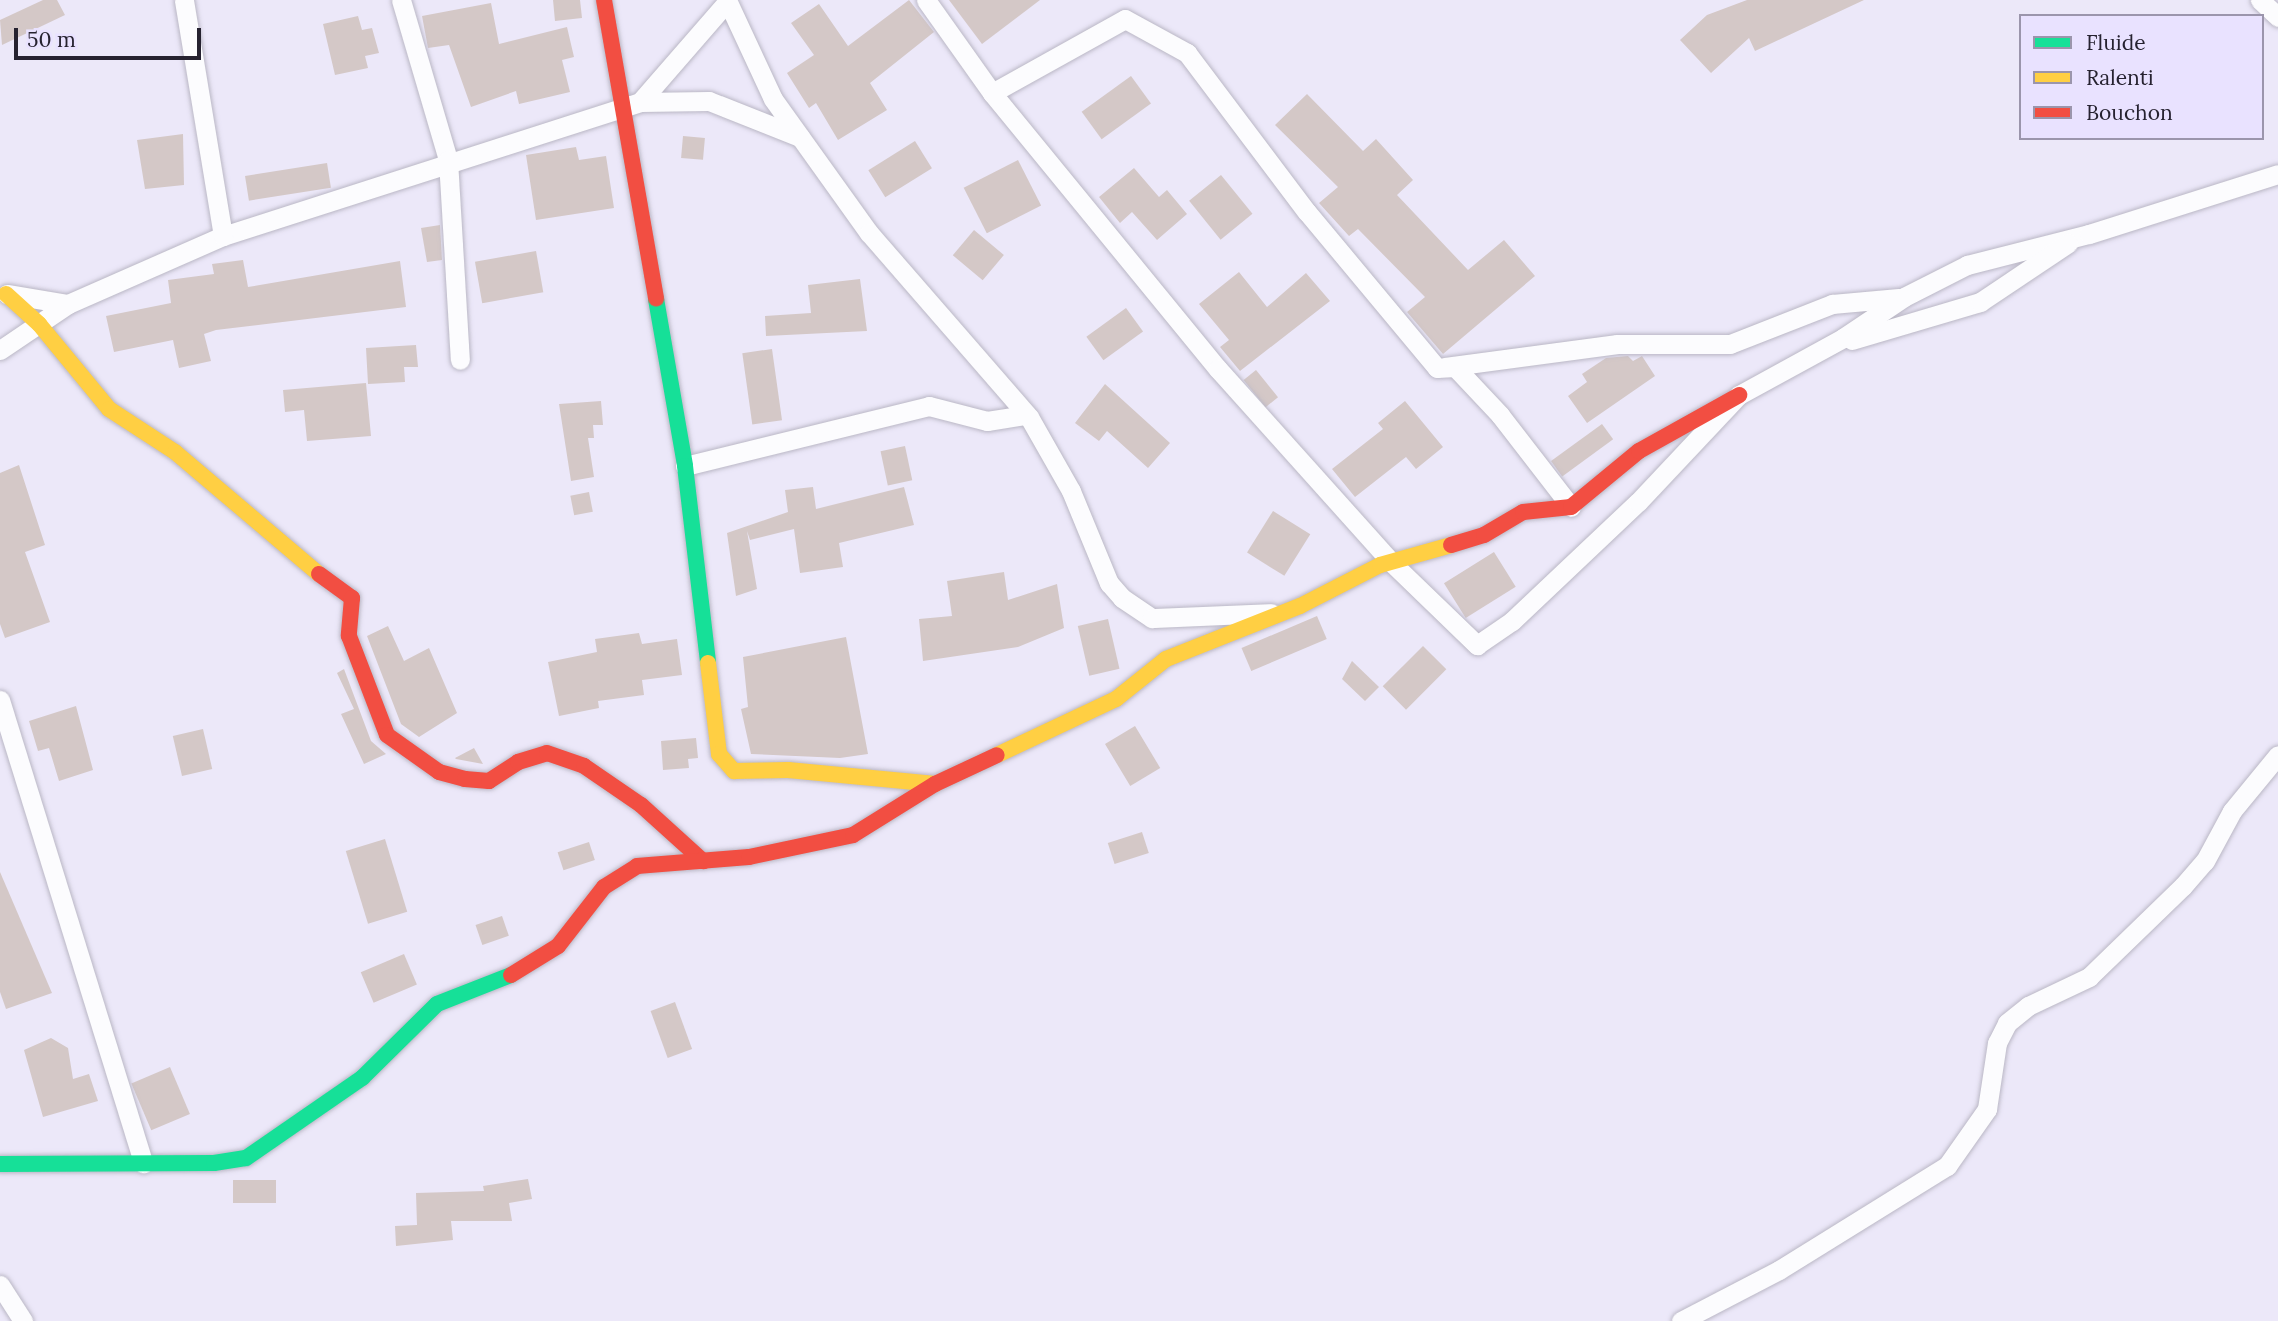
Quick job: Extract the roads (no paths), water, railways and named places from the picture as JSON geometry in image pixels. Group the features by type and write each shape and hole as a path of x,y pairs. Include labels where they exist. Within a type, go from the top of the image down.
{"street":[{"path":"184,0 223,236"},
{"path":"401,0 448,160 460,360"},
{"path":"604,0 633,104 685,466 719,754 724,764 734,771 788,770 935,784"},
{"path":"926,0 992,93 1218,369 1391,562 1470,642 1484,643 1638,502 1739,395"},
{"path":"2260,0 2278,17"},
{"path":"633,104 727,2 773,99 869,233 961,335 1023,415 1071,491 1109,583 1122,598 1152,618 1272,613"},
{"path":"992,93 1111,23 1125,19 1140,23 1187,53 1307,212 1437,368"},
{"path":"0,350 68,304 223,236 448,160 633,104 709,101 803,138"},
{"path":"0,1164 214,1163 258,1151 362,1077 437,1004 515,973 558,946 604,887 637,866 703,861 830,842 853,835 935,784 1116,699 1166,659 1272,613 1300,606 1391,562 1484,535 1523,512 1571,507 1639,451 1828,347 1904,297 1967,265 2078,237 2278,174"},
{"path":"1828,347 1980,302 2078,237"},
{"path":"3,292 68,304"},
{"path":"3,292 39,324 109,409 175,452 291,554 352,598 349,636 387,735 439,772 465,779 489,781 518,762 547,753 584,766 641,805 703,861"},
{"path":"1437,368 1617,344 1730,344 1832,304 1904,297"},
{"path":"1437,368 1455,367 1500,415 1571,507"},
{"path":"685,466 929,406 988,421 1023,415"},
{"path":"0,699 143,1163"},
{"path":"1681,1321 1779,1270 1947,1166 1987,1109 1997,1043 2007,1023 2040,999 2089,977 2183,886 2206,861 2232,811 2278,755"},
{"path":"0,1285 23,1321"}]}
